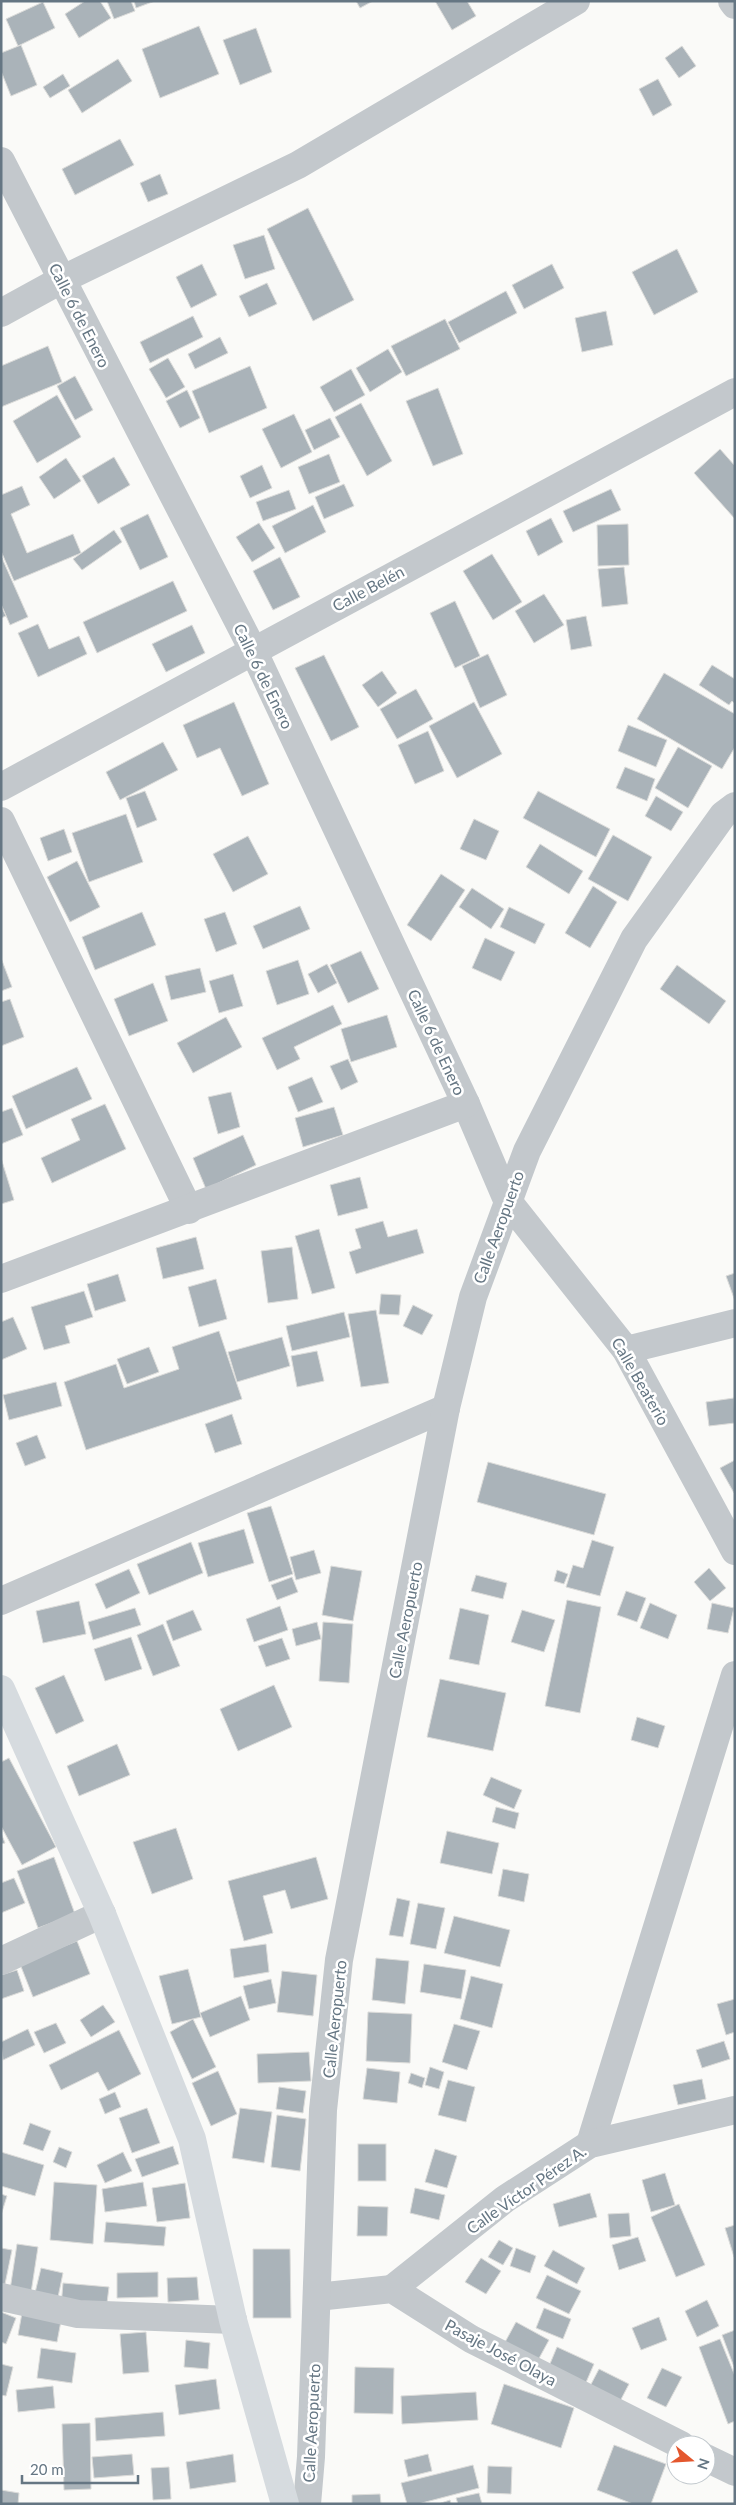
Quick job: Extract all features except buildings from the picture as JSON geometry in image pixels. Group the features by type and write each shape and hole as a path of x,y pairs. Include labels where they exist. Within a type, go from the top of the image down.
{"main road":[{"path":"1,1689 102,1914 192,2139 233,2320 285,2504"}],"street":[{"path":"1,313 62,280 298,165 576,1"},
{"path":"732,1 735,5"},
{"name":"Calle 6 de Enero","path":"1,161 253,650 466,1104 507,1200"},
{"name":"Calle Belén","path":"1,787 735,392"},
{"name":"Calle Aeropuerto","path":"307,2504 311,2457 324,2110 340,1960 446,1408 473,1296 507,1200 527,1151 634,939 724,815 735,806"},
{"path":"1,821 189,1210"},
{"path":"1,1279 189,1210 466,1104"},
{"name":"Calle Beaterio","path":"507,1200 626,1350 735,1551"},
{"path":"626,1350 735,1323"},
{"path":"1,1601 446,1408"},
{"path":"590,2144 735,1675"},
{"path":"1,1961 102,1914"},
{"name":"Calle Víctor Pérez A.","path":"392,2289 505,2199 590,2144 735,2110"},
{"path":"317,2296 392,2289"},
{"name":"Pasaje José Olaya","path":"392,2289 471,2339 666,2437"},
{"path":"1,2297 78,2314 233,2320"},
{"path":"716,2463 735,2472"}]}
